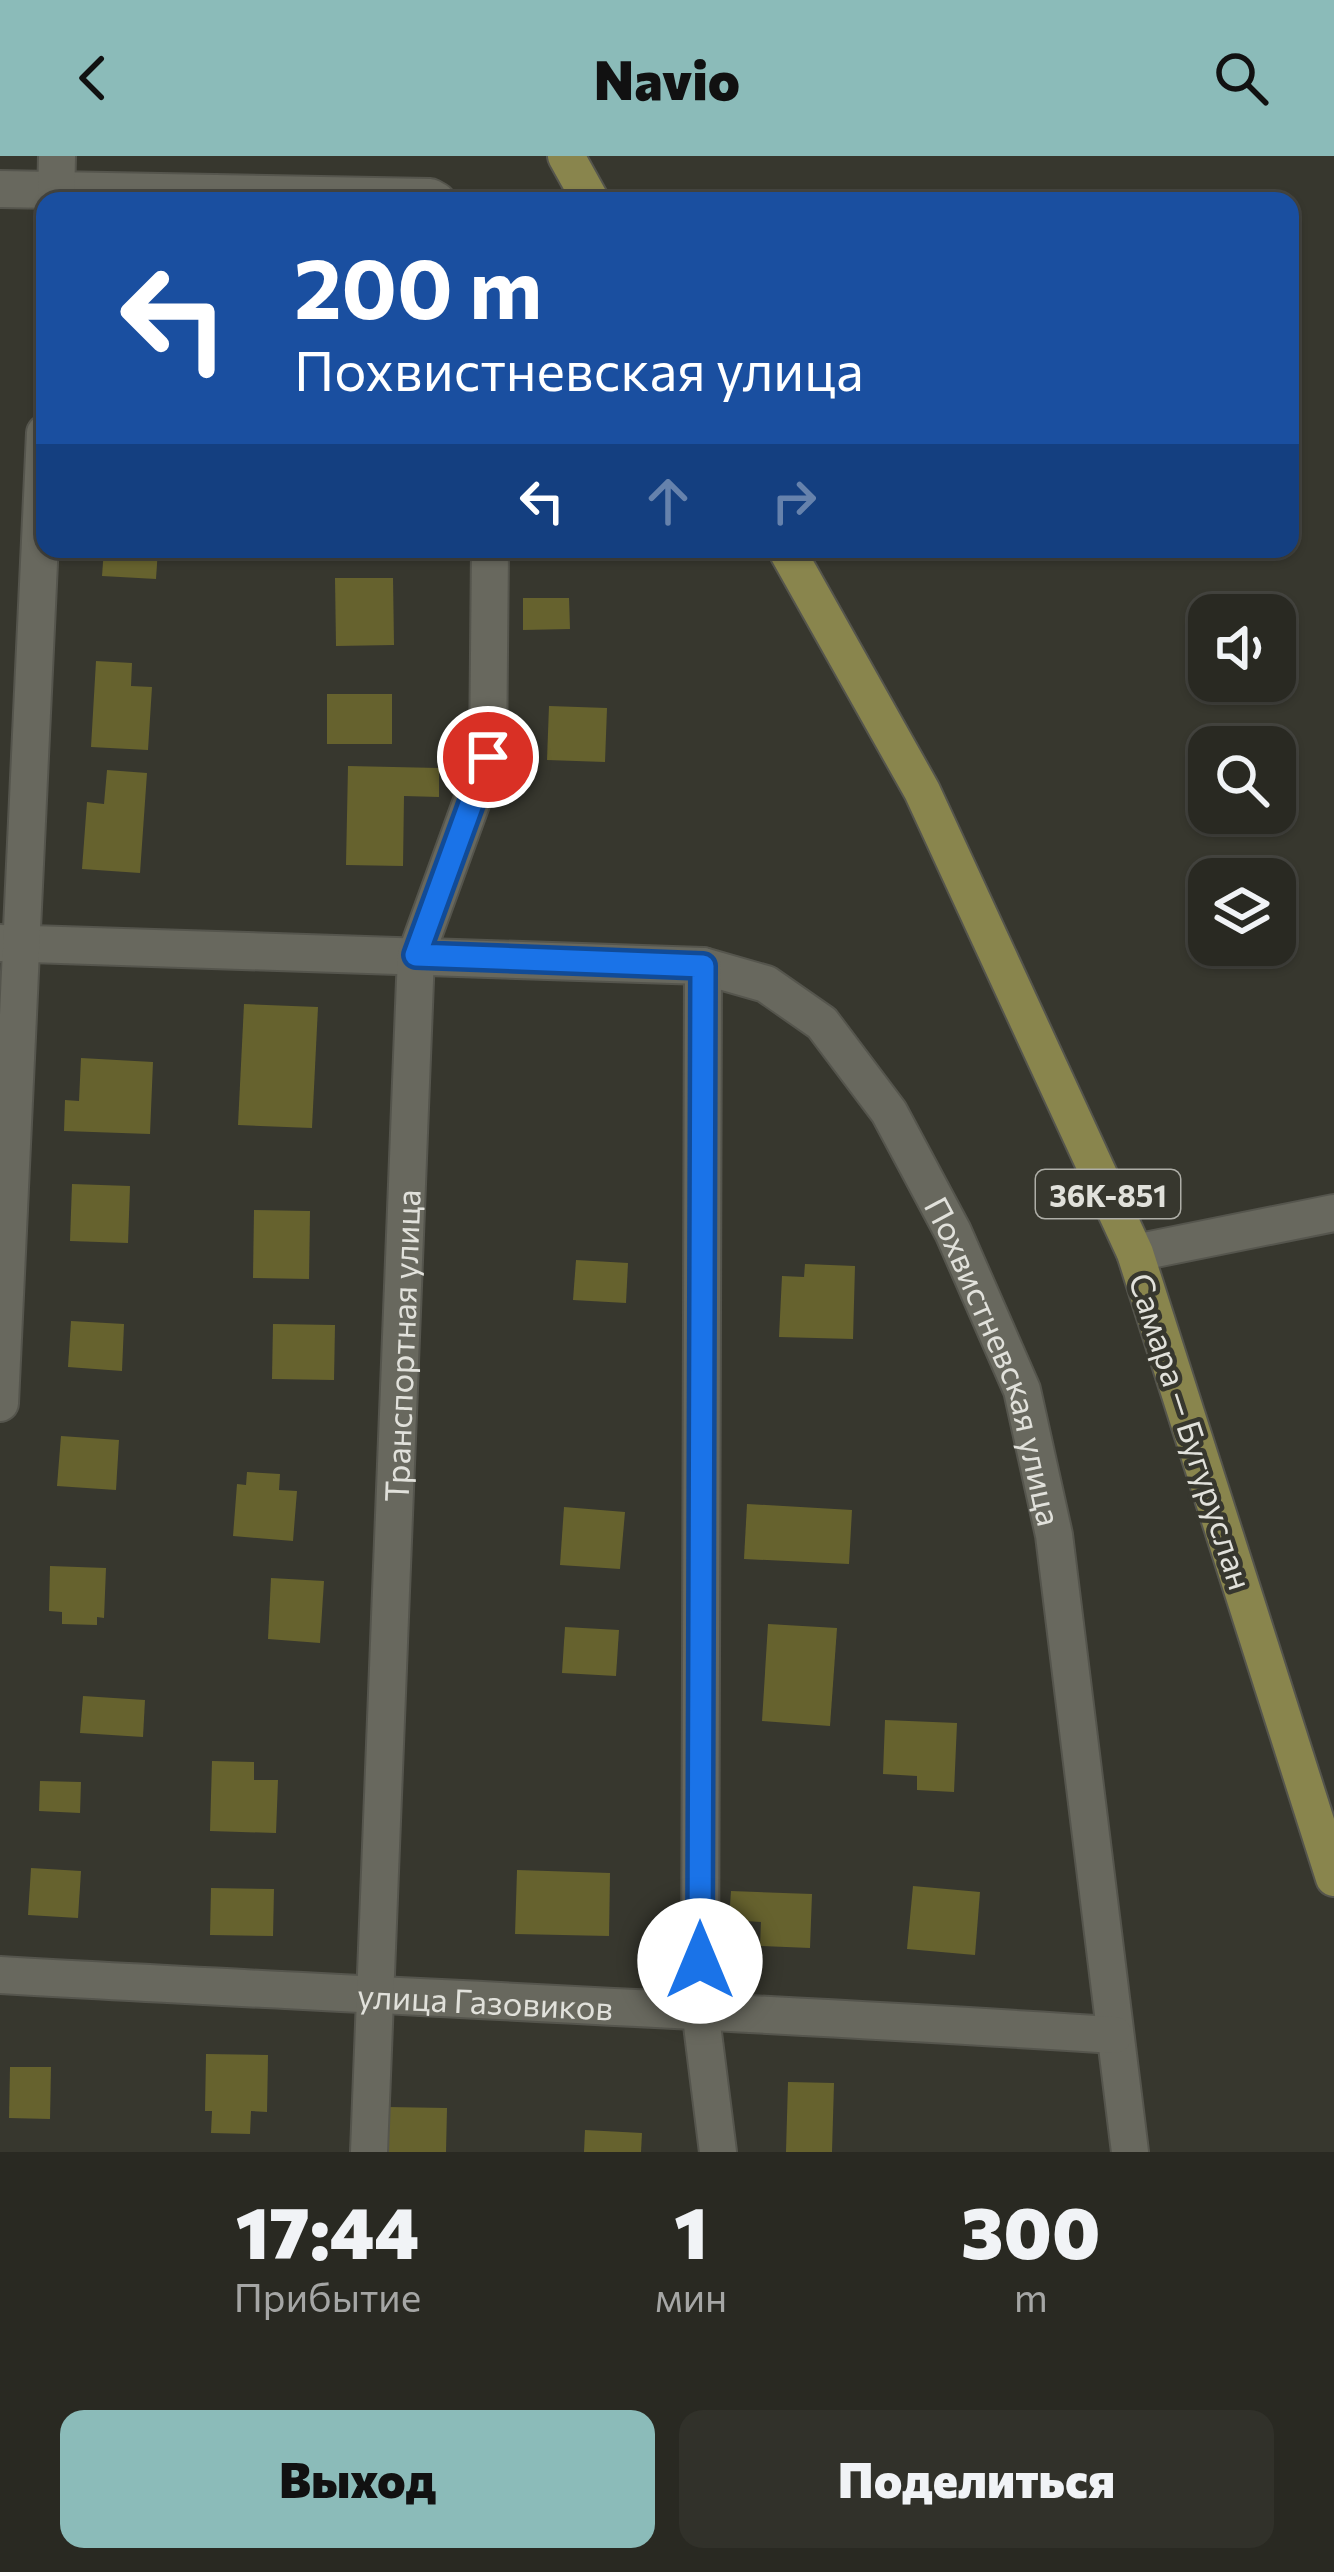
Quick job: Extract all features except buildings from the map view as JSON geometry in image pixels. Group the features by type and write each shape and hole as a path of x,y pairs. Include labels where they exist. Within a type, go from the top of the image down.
{"main road":[{"path":"566,156 586,192"},
{"name":"Самара — Бугуруслан","path":"791,558 922,791 1136,1253 1334,1878"}],"street":[{"path":"0,189 56,182 323,192"},
{"path":"0,1403 11,943 37,558"},
{"name":"Транспортная улица","path":"369,2152 416,955 488,757 490,558"},
{"name":"Похвистневская улица","path":"11,943 703,966 766,984 822,1023 875,1094 952,1232 1022,1390 1054,1535 1130,2152"},
{"path":"703,966 700,2009 718,2152"},
{"path":"1136,1253 1334,1213"},
{"name":"улица Газовиков","path":"0,1975 700,2009 1114,2035"}],"route":[{"path":"488,757 416,955 703,966 700,1961"}]}
